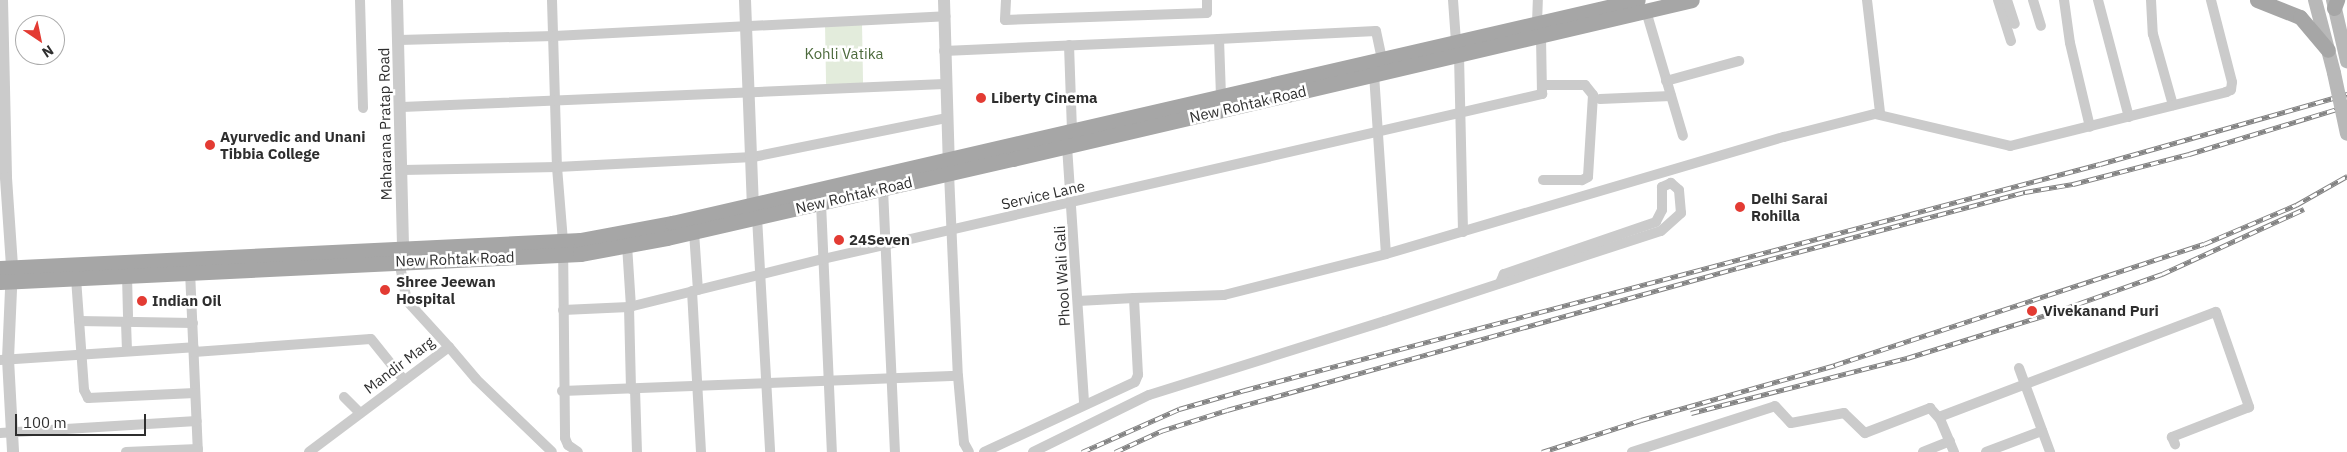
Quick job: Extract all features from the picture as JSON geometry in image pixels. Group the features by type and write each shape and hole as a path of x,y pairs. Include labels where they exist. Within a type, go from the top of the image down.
{"main road":[{"name":"New Rohtak Road","path":"564,249 672,223 821,203 883,188 949,166 1072,131 1382,60 1457,48 1642,5 1692,0"},
{"path":"2257,0 2300,17 2328,50"},
{"path":"2315,0 2334,73 2347,134"},
{"path":"2335,2 2347,61"},
{"name":"New Rohtak Road","path":"6,274 628,245 694,232 755,211 949,166 1067,146 1374,74 1457,48"},
{"name":"New Rohtak Road","path":"6,274 76,278 401,255"}],"street":[{"path":"2,0 3,178 6,274 4,359 6,432 13,452"},
{"path":"360,0 363,108"},
{"name":"Maharana Pratap Road","path":"397,0 402,107 401,255"},
{"path":"552,0 557,102 557,168 564,249 562,391 565,438 568,445 578,452"},
{"path":"745,0 755,211 762,274 769,383 770,452"},
{"path":"944,0 945,84 958,376 964,443 969,452"},
{"path":"1006,0 1005,20 1207,13 1207,0"},
{"path":"1453,0 1461,113 1463,232"},
{"path":"1538,0 1542,85 1586,85 1593,95 1588,177 1582,180 1543,180"},
{"path":"1867,0 1880,113"},
{"path":"1998,0 2011,41"},
{"path":"2007,0 2015,24"},
{"path":"2033,0 2041,26"},
{"path":"2064,0 2070,43 2090,127"},
{"path":"2098,0 2129,117"},
{"path":"2151,0 2152,25 2172,105"},
{"path":"1078,302 1224,294 1386,254 1784,137 1880,113 2010,146 2231,90 2211,0"},
{"path":"1642,5 1682,136"},
{"path":"399,40 554,36 945,16"},
{"path":"944,51 1376,31 1382,60"},
{"path":"1218,39 1221,97"},
{"path":"1068,45 1072,131"},
{"path":"1666,81 1739,61"},
{"path":"1374,74 1386,254"},
{"path":"402,107 557,102 945,84"},
{"name":"Service Lane","path":"563,310 630,307 822,259 952,232 1542,94 1542,85"},
{"path":"1600,99 1671,96"},
{"path":"402,170 557,168 753,157 947,118"},
{"name":"Phool Wali Gali","path":"1067,146 1084,404"},
{"path":"1033,452 1149,395 1500,284 1661,231 1681,213 1679,190 1671,183 1662,188 1662,210 1656,222 1504,274 1500,284"},
{"path":"883,188 895,452"},
{"path":"821,203 832,452"},
{"path":"694,232 702,452"},
{"path":"628,245 637,452"},
{"name":"Mandir Marg","path":"309,452 449,346 407,301 401,255"},
{"path":"126,452 198,450 190,271"},
{"path":"127,275 127,351"},
{"path":"76,278 85,395 93,400 195,393"},
{"path":"984,452 1138,379 1134,298"},
{"path":"1939,417 2024,383 2216,312 2249,407 2172,437 2175,444"},
{"path":"79,321 127,319 193,323"},
{"path":"4,359 371,339 404,380"},
{"path":"449,346 476,379 552,452"},
{"path":"2019,368 2050,452"},
{"path":"562,391 958,376"},
{"path":"344,398 360,413"},
{"path":"1632,452 1775,406 1791,423 1844,413 1865,433 1926,408 1933,409 1939,417 1954,452"},
{"path":"6,432 197,421"},
{"path":"1986,452 2042,431"},
{"path":"1923,452 1950,441"}],"green space":[{"name":"Kohli Vatika","path":"862,23 863,84 826,85 825,24"}],"railway":[{"path":"1082,452 1179,409 1245,390 2100,164 2347,94"},
{"path":"1115,452 1161,431 1227,410 1737,268 2025,192 2073,184 2189,154 2347,106"},
{"path":"1542,452 1641,420 1835,365 2204,244 2296,205 2347,176"},
{"path":"1691,413 1907,358 2049,314 2162,274 2304,209"}],"place":[{"name":"Liberty Cinema","path":"981,98"},
{"name":"Ayurvedic and Unani Tibbia College","path":"210,145"},
{"name":"Delhi Sarai Rohilla","path":"1740,207"},
{"name":"24Seven","path":"839,240"},
{"name":"Shree Jeewan Hospital","path":"385,290"},
{"name":"Indian Oil","path":"142,301"},
{"name":"Vivekanand Puri","path":"2032,311"}]}
